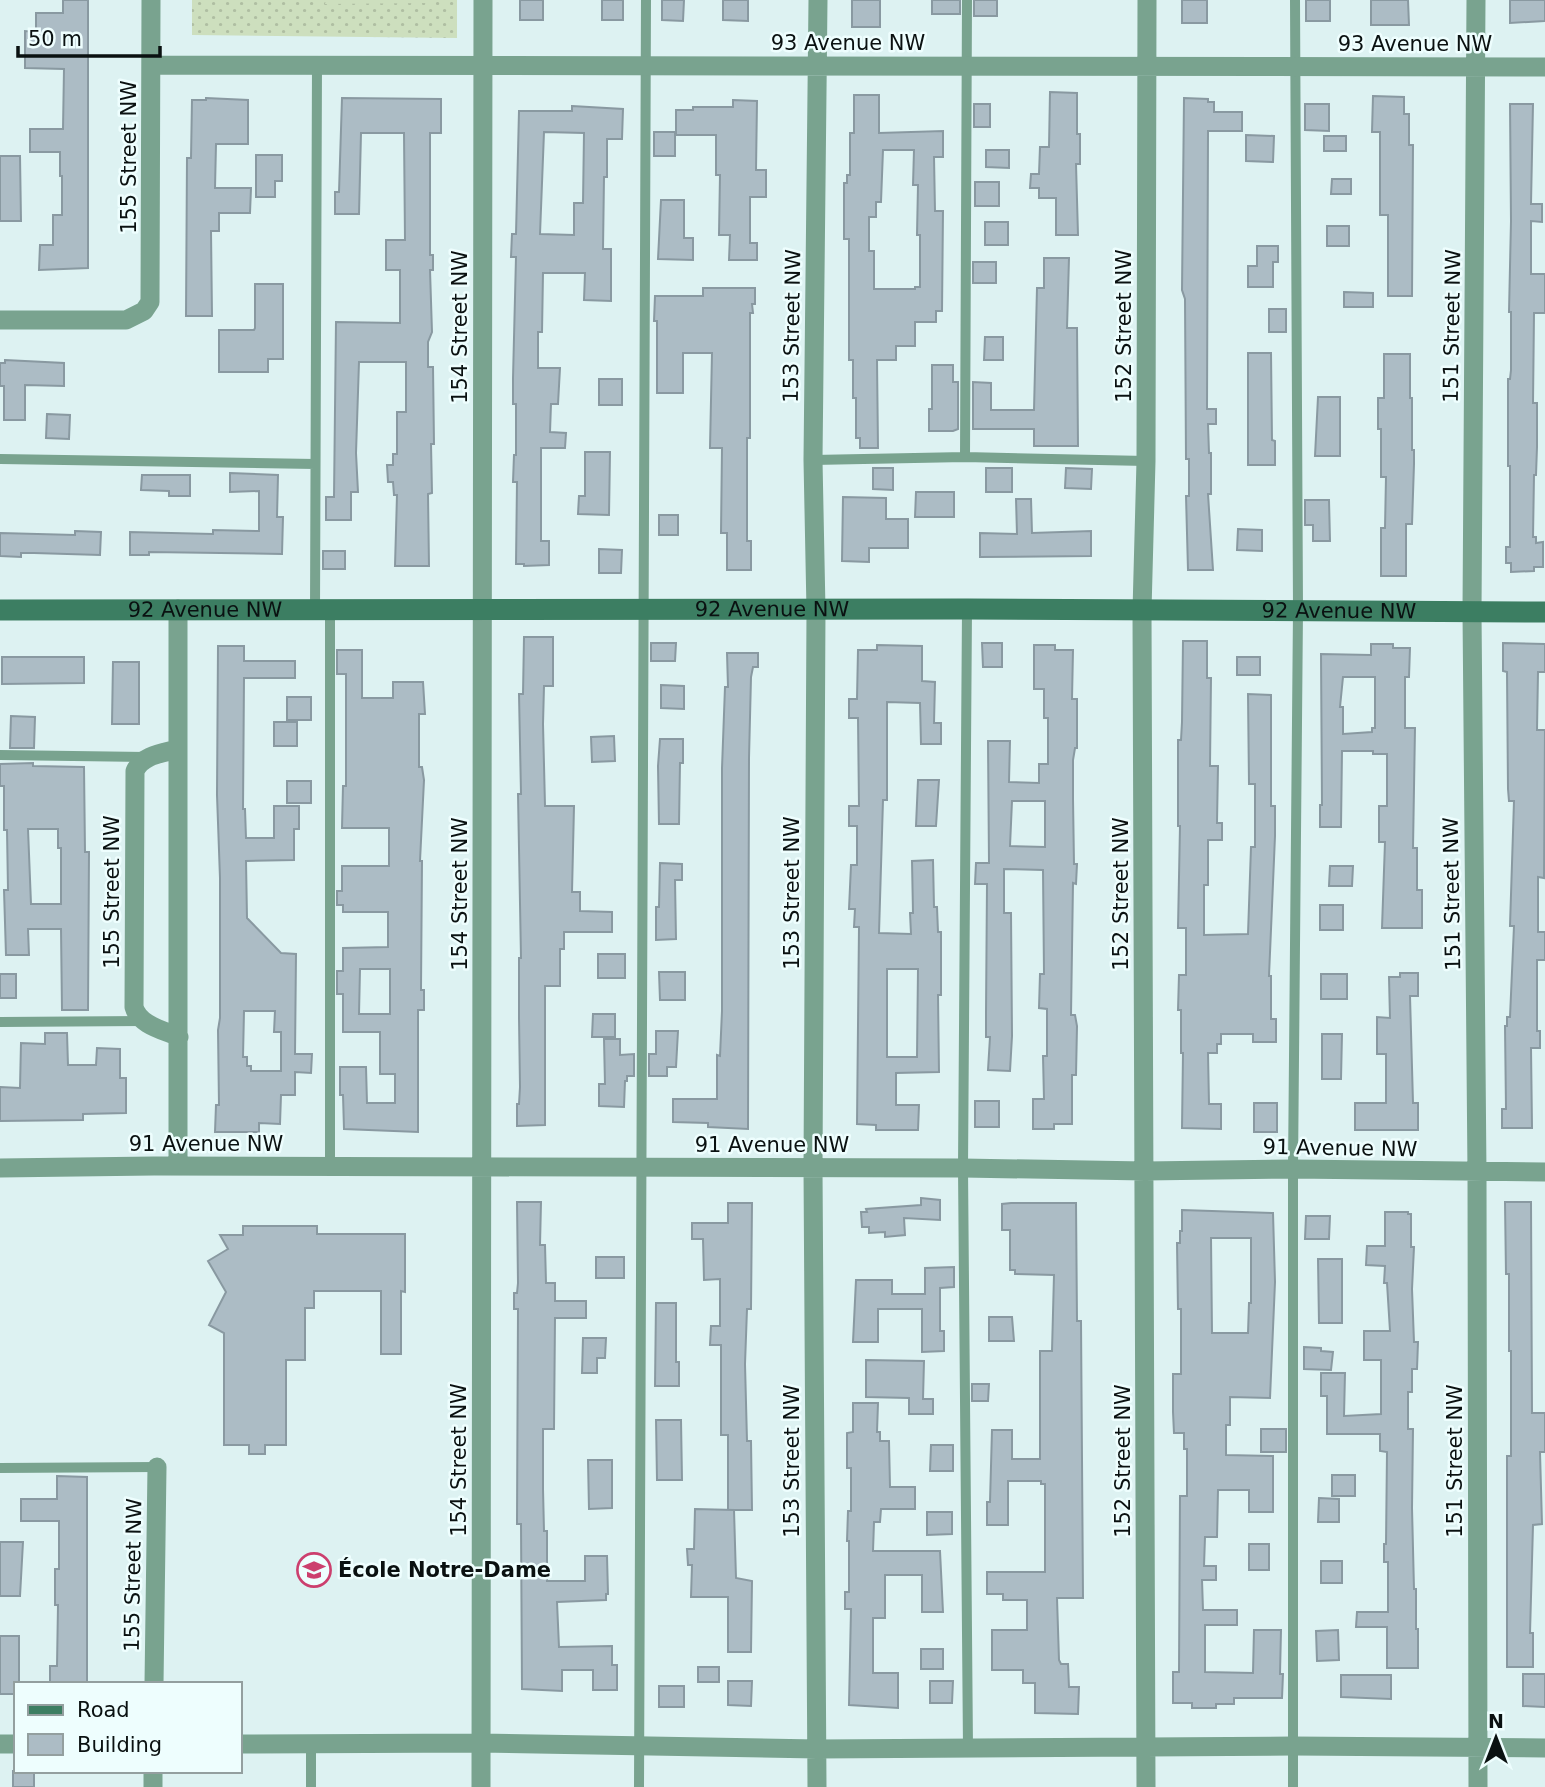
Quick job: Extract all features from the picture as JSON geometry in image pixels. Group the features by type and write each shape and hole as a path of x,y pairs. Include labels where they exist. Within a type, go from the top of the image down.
{"street":[{"name":"155 Street NW","path":"0,320 126,320 144,311 150,302 151,0"},
{"name":"154 Street NW","path":"481,1787 483,0"},
{"name":"153 Street NW","path":"817,1787 813,1168 816,610 813,460 818,0"},
{"name":"152 Street NW","path":"1146,1787 1142,611 1146,461 1147,0"},
{"name":"151 Street NW","path":"1476,0 1472,611 1477,1172 1478,1787"},
{"name":"93 Avenue NW","path":"151,65 1545,67"},
{"path":"178,609 178,1166"},
{"name":"92 Avenue NW","path":"0,610 1545,611"},
{"path":"150,757 178,749"},
{"name":"155 Street NW","path":"143,1021 135,1013 134,1007 135,771 137,766 150,757"},
{"path":"143,1021 179,1037"},
{"name":"91 Avenue NW","path":"0,1168 963,1168 1545,1172"},
{"name":"155 Street NW","path":"153,1682 157,1467"},
{"path":"242,1744 480,1743 817,1749 1293,1746 1545,1748"}],"lane":[{"path":"639,1787 646,0"},
{"path":"965,457 967,0"},
{"path":"1293,1787 1293,1169 1297,610 1295,0"},
{"path":"317,64 315,464 322,610 330,1167"},
{"path":"813,460 965,457 1146,461"},
{"path":"0,459 315,464"},
{"path":"967,609 963,1168 968,1748"},
{"path":"0,755 150,757"},
{"path":"0,1022 143,1021"},
{"path":"0,1468 157,1467"},
{"path":"311,1743 311,1787"}],"green space":[{"path":"192,0 457,0 457,38 192,35"},
{"path":"326,0 434,0 435,3 325,4"}],"building":[{"path":"63,0 88,0 88,268 39,270 40,245 53,245 53,215 62,215 62,176 60,152 30,152 30,129 63,129 64,69 25,68 25,31 36,32 36,13 63,13"},
{"path":"520,0 543,0 543,20 520,20"},
{"path":"602,0 623,0 623,20 602,20"},
{"path":"662,0 684,0 683,21 662,20"},
{"path":"723,0 748,0 748,21 723,20"},
{"path":"852,0 880,0 880,27 852,27"},
{"path":"932,0 960,0 960,14 932,14"},
{"path":"974,0 997,0 997,16 974,16"},
{"path":"1182,0 1207,0 1207,23 1182,23"},
{"path":"1306,0 1330,0 1330,21 1306,21"},
{"path":"1371,0 1408,0 1409,25 1371,25"},
{"path":"1510,0 1545,0 1545,21 1510,23"},
{"path":"1050,92 1077,93 1077,134 1080,134 1080,164 1076,164 1078,235 1056,235 1056,198 1039,198 1039,188 1030,188 1031,174 1039,174 1040,147 1049,147"},
{"path":"854,95 879,95 879,133 943,131 943,157 934,157 935,211 943,211 942,311 936,311 936,322 915,322 915,346 896,346 896,360 877,360 878,448 860,448 860,438 856,438 853,360 849,360 849,239 844,239 844,183 847,183 847,175 850,175 850,133 854,133","holes":["883,150 914,150 913,185 918,185 920,287 874,289 874,251 869,251 869,217 876,217 876,202 881,202"]},
{"path":"1373,96 1404,97 1404,114 1409,114 1409,145 1413,145 1412,296 1388,296 1388,215 1380,215 1380,132 1372,132"},
{"path":"342,98 441,99 441,133 430,133 430,255 433,255 433,270 430,270 432,332 428,342 428,367 433,367 434,444 431,444 432,493 428,494 429,566 395,566 397,495 394,495 393,482 388,482 387,465 393,465 393,454 397,454 397,412 406,412 406,362 359,362 356,453 358,492 351,492 351,520 326,520 326,497 334,497 336,322 400,323 400,270 386,270 386,240 405,240 404,133 361,133 359,214 335,214 335,192 339,192"},
{"path":"1184,98 1208,99 1208,102 1214,102 1214,112 1242,112 1242,131 1208,131 1207,409 1216,409 1216,424 1208,424 1211,494 1208,494 1213,570 1188,570 1186,496 1189,496 1189,459 1186,459 1185,299 1182,290"},
{"path":"192,100 248,100 248,144 216,144 215,188 251,188 250,213 219,213 219,231 211,231 212,316 186,316 187,158 191,158"},
{"path":"733,100 757,101 756,170 766,170 766,197 750,197 750,243 757,243 757,260 729,260 730,235 719,235 720,175 716,175 716,135 676,135 676,110 693,110 693,107 733,107"},
{"path":"974,104 990,104 990,127 974,127"},
{"path":"1305,104 1329,104 1329,131 1305,130"},
{"path":"1510,104 1533,104 1531,204 1542,204 1542,222 1531,221 1531,274 1545,274 1545,313 1534,313 1533,403 1537,403 1537,447 1533,537 1536,537 1536,543 1543,542 1543,567 1534,567 1534,571 1511,572 1511,563 1506,563 1506,547 1510,547"},
{"path":"572,106 623,109 622,139 607,139 607,177 604,177 603,249 611,249 611,301 584,300 585,273 543,273 542,332 538,332 538,368 560,368 558,404 551,404 550,432 566,433 565,448 541,448 541,541 549,541 549,565 524,566 516,564 517,482 513,482 516,455 513,378 516,257 511,257 512,234 516,234 519,111 572,111","holes":["544,132 584,133 583,203 574,203 574,235 540,234"]},
{"path":"654,132 675,132 675,156 654,156"},
{"path":"1246,135 1274,136 1273,162 1246,161"},
{"path":"1324,136 1346,136 1346,151 1324,151"},
{"path":"986,150 1009,150 1009,168 986,167"},
{"path":"256,155 282,155 282,181 275,181 275,197 256,197"},
{"path":"0,156 20,156 21,221 0,221"},
{"path":"1332,179 1351,179 1351,194 1331,194"},
{"path":"975,182 999,182 999,206 975,206"},
{"path":"661,200 684,200 684,238 693,238 693,260 658,259"},
{"path":"985,222 1008,222 1008,245 985,245"},
{"path":"1327,226 1349,226 1349,246 1327,246"},
{"path":"1257,246 1278,246 1278,262 1273,262 1273,287 1248,287 1248,266 1257,266"},
{"path":"1044,258 1069,258 1067,328 1077,328 1078,446 1034,446 1034,429 973,429 973,382 991,383 991,410 1034,410 1037,288 1044,288"},
{"path":"973,262 996,262 996,283 973,283"},
{"path":"255,284 283,284 283,359 268,359 268,372 219,372 219,330 255,328"},
{"path":"703,288 755,288 755,304 752,304 753,313 750,313 750,438 747,438 747,541 751,541 751,570 727,570 727,533 721,533 722,448 710,448 712,353 683,353 683,393 657,393 655,296 703,296"},
{"path":"1344,292 1373,293 1373,307 1344,307"},
{"path":"1269,309 1286,309 1286,332 1269,332"},
{"path":"985,337 1003,337 1003,360 984,360"},
{"path":"1248,353 1271,353 1272,440 1275,441 1275,465 1248,465"},
{"path":"1384,354 1410,354 1414,464 1412,524 1406,524 1406,576 1381,576 1381,528 1385,528 1386,477 1381,477 1378,398 1384,398"},
{"path":"5,360 64,363 64,386 25,385 25,420 4,420 4,386 0,386 0,363 5,363"},
{"path":"932,365 953,365 953,382 958,382 958,429 953,431 929,431"},
{"path":"599,379 622,379 622,405 599,405"},
{"path":"1318,397 1340,397 1340,456 1315,456"},
{"path":"47,414 70,415 69,439 46,438"},
{"path":"585,452 610,452 609,515 578,514 579,496 585,496"},
{"path":"873,468 893,468 893,490 873,489"},
{"path":"986,468 1012,468 1012,492 986,492"},
{"path":"1066,468 1092,469 1091,489 1065,488"},
{"path":"230,473 278,475 277,517 283,517 282,554 149,552 149,555 130,555 130,532 213,534 213,530 259,531 259,491 230,492"},
{"path":"142,475 190,475 190,496 169,496 169,491 141,490"},
{"path":"916,492 954,492 954,517 915,517"},
{"path":"843,497 886,498 886,519 908,519 908,548 869,548 869,562 842,561"},
{"path":"1016,499 1031,499 1032,533 1091,531 1091,556 980,557 980,533 1017,534"},
{"path":"1305,500 1329,500 1330,541 1313,541 1313,525 1305,525"},
{"path":"659,515 678,515 678,535 659,535"},
{"path":"1238,529 1262,530 1262,551 1237,550"},
{"path":"75,531 101,532 100,555 21,553 21,557 0,556 0,533 75,535"},
{"path":"599,549 622,550 621,573 599,573"},
{"path":"323,551 345,551 345,569 323,569"},
{"path":"524,637 553,637 553,686 544,686 545,806 574,806 572,892 580,892 580,911 612,912 612,932 564,932 564,949 560,949 560,986 545,986 545,1125 517,1126 521,958 519,694 523,694"},
{"path":"1183,641 1207,641 1207,678 1211,678 1210,766 1218,766 1217,823 1222,823 1222,840 1208,840 1208,885 1204,885 1204,935 1248,934 1251,847 1255,847 1255,784 1249,784 1248,694 1271,695 1271,806 1275,806 1275,836 1269,976 1271,1019 1276,1019 1276,1042 1253,1042 1253,1034 1221,1034 1217,1053 1208,1053 1209,1104 1221,1104 1221,1129 1182,1128 1183,1053 1181,1010 1178,1010 1179,975 1186,975 1186,928 1178,928 1178,740 1181,740 1182,722"},
{"path":"651,643 676,643 675,661 651,661"},
{"path":"982,643 1002,643 1002,667 983,667"},
{"path":"1503,643 1545,644 1545,672 1538,672 1537,730 1545,730 1544,878 1538,877 1538,932 1545,932 1545,960 1537,960 1537,1031 1540,1031 1540,1048 1531,1048 1532,1128 1502,1128 1502,1109 1506,1109 1505,1026 1507,1017 1510,1017 1514,926 1510,926 1514,801 1509,801 1508,789 1507,672 1503,671"},
{"path":"1371,644 1393,644 1393,648 1410,648 1409,677 1405,677 1405,728 1415,728 1413,848 1417,848 1417,890 1422,890 1422,928 1382,928 1385,842 1379,842 1379,806 1387,806 1387,754 1342,751 1341,827 1320,827 1321,654 1371,655","holes":["1343,677 1375,677 1375,728 1372,728 1372,732 1343,734 1343,707 1340,707"]},
{"path":"877,645 922,646 922,681 935,682 934,723 941,723 941,744 921,744 920,703 887,702 887,800 883,800 879,933 911,934 912,861 933,860 934,907 937,907 938,932 941,932 939,1072 896,1073 896,1105 919,1105 918,1130 876,1130 876,1125 857,1124 859,927 854,927 855,909 849,909 851,865 857,865 857,826 849,826 849,806 859,806 858,718 849,718 849,699 857,699 858,650 877,650","holes":["887,969 918,969 917,1057 887,1057"]},
{"path":"1034,645 1055,645 1055,650 1073,650 1072,699 1077,699 1073,799 1074,864 1077,864 1076,884 1073,883 1071,1015 1075,1015 1077,1026 1076,1075 1072,1075 1072,1124 1054,1124 1054,1129 1033,1129 1033,1099 1044,1099 1043,1056 1047,1056 1047,1009 1039,1008 1040,974 1044,974 1043,870 1004,869 1004,913 1011,913 1010,1071 988,1070 990,1037 986,1037 987,884 975,884 976,863 989,863 988,741 1010,741 1009,782 1039,783 1039,764 1048,764 1048,718 1044,718 1044,689 1034,689","holes":["1012,801 1045,801 1045,847 1010,846"]},
{"path":"218,646 244,646 244,661 295,661 295,678 244,678 243,809 246,838 274,838 274,806 299,806 299,829 294,829 294,860 246,861 247,918 281,953 296,954 295,1054 312,1054 311,1073 295,1072 295,1095 281,1095 280,1124 259,1123 259,1132 215,1132 216,1105 219,1105 220,1018","holes":["244,1011 275,1011 274,1032 281,1032 281,1071 251,1071 251,1066 247,1066 247,1057 243,1057"]},
{"path":"337,650 362,650 362,698 393,698 393,682 423,682 425,714 419,714 419,767 422,767 424,780 420,861 421,990 424,990 424,1010 418,1010 418,1132 344,1129 340,1067 366,1067 367,1103 395,1103 395,1074 380,1074 380,1032 343,1032 343,994 337,994 337,971 343,971 343,948 388,947 388,912 343,912 343,905 337,905 337,891 342,891 342,866 389,866 389,828 342,828 343,786 346,786 346,674 337,674","holes":["360,969 390,969 390,1014 359,1014"]},
{"path":"727,653 758,653 758,667 753,667 751,677 749,758 748,1129 708,1127 708,1123 673,1122 673,1099 717,1099 717,1055 720,1056 722,1011 722,768 725,687 728,687"},
{"path":"2,657 84,657 84,683 2,684"},
{"path":"1237,657 1260,657 1260,675 1237,675"},
{"path":"113,662 139,662 139,724 112,724"},
{"path":"661,685 684,686 684,709 661,708"},
{"path":"287,697 311,697 311,720 287,720"},
{"path":"11,716 35,717 34,748 10,748"},
{"path":"274,722 297,722 297,746 274,746"},
{"path":"614,736 615,761 592,762 591,737"},
{"path":"660,739 683,739 679,824 659,824"},
{"path":"33,763 33,766 84,767 85,852 89,852 88,1010 62,1010 61,929 28,929 29,955 6,955 4,890 8,890 7,830 4,830 4,786 0,786 0,764","holes":["28,829 58,829 58,848 61,848 61,904 31,904"]},
{"path":"918,780 939,780 936,826 916,826"},
{"path":"287,781 311,781 311,803 287,803"},
{"path":"660,863 682,864 682,880 675,880 676,939 656,940"},
{"path":"1330,866 1353,866 1352,886 1329,886"},
{"path":"1320,905 1343,905 1343,930 1320,930"},
{"path":"598,954 625,954 625,978 598,978"},
{"path":"659,972 685,972 685,1000 660,1000"},
{"path":"1400,973 1418,973 1418,996 1410,996 1413,1103 1418,1103 1418,1130 1355,1130 1355,1103 1386,1103 1386,1054 1377,1054 1377,1017 1390,1018 1389,977 1400,977"},
{"path":"0,974 16,974 16,998 0,998"},
{"path":"1321,974 1347,974 1347,999 1321,999"},
{"path":"593,1014 615,1014 615,1037 592,1037"},
{"path":"656,1031 678,1031 676,1067 667,1067 667,1076 649,1076 649,1054 656,1054"},
{"path":"45,1033 67,1033 68,1065 96,1065 97,1048 120,1049 120,1078 126,1078 126,1113 83,1114 83,1120 0,1121 0,1087 20,1088 21,1043 45,1044"},
{"path":"1322,1034 1342,1034 1341,1079 1322,1079"},
{"path":"604,1039 620,1039 620,1055 634,1054 634,1076 627,1076 625,1081 624,1107 599,1106 599,1084 605,1084"},
{"path":"975,1101 999,1101 999,1127 975,1127"},
{"path":"1254,1103 1277,1103 1277,1132 1254,1132"},
{"path":"921,1198 940,1200 940,1220 904,1218 905,1235 885,1237 885,1232 869,1233 869,1227 862,1227 861,1212 867,1212 866,1209 921,1205"},
{"path":"517,1202 541,1202 540,1245 545,1245 546,1283 555,1283 555,1301 586,1301 586,1318 555,1318 554,1429 543,1429 547,1581 585,1581 585,1556 607,1556 608,1594 606,1600 557,1602 559,1647 612,1646 612,1665 617,1665 617,1690 593,1690 593,1670 562,1670 562,1691 522,1689 521,1524 517,1524 518,1309 514,1309 514,1293 517,1293 518,1283"},
{"path":"1505,1202 1531,1202 1532,1413 1545,1413 1545,1452 1540,1452 1542,1524 1533,1525 1530,1633 1533,1633 1533,1667 1507,1667 1507,1456 1511,1456 1511,1351"},
{"path":"728,1203 752,1203 751,1309 747,1309 745,1364 747,1441 751,1441 752,1510 728,1510 728,1435 721,1435 721,1345 710,1345 711,1326 720,1326 720,1279 704,1280 703,1239 692,1239 692,1223 728,1223"},
{"path":"1076,1203 1077,1321 1081,1321 1083,1598 1057,1598 1059,1660 1061,1664 1068,1664 1069,1687 1079,1687 1078,1714 1035,1713 1035,1683 1023,1683 1023,1670 992,1670 992,1630 1027,1630 1027,1600 1003,1600 1003,1594 987,1594 987,1572 1045,1572 1045,1484 1041,1484 1041,1481 1008,1481 1008,1525 987,1525 992,1430 1012,1430 1012,1459 1040,1459 1040,1351 1052,1351 1054,1275 1015,1274 1015,1270 1010,1270 1010,1230 1002,1230 1002,1204"},
{"path":"1182,1210 1273,1213 1275,1282 1270,1398 1230,1397 1226,1455 1273,1456 1273,1512 1249,1512 1249,1490 1218,1490 1217,1537 1205,1537 1204,1566 1216,1566 1216,1580 1202,1580 1203,1610 1237,1610 1237,1625 1205,1625 1205,1672 1253,1673 1254,1630 1281,1630 1282,1698 1234,1698 1234,1704 1216,1704 1216,1708 1192,1708 1192,1703 1173,1703 1173,1672 1179,1672 1180,1496 1187,1496 1187,1449 1184,1449 1184,1433 1174,1433 1173,1412 1173,1374 1181,1374 1177,1243 1180,1243","holes":["1211,1238 1251,1238 1248,1333 1212,1333"]},
{"path":"1385,1212 1411,1214 1411,1247 1414,1247 1414,1342 1418,1342 1417,1369 1412,1369 1412,1392 1408,1392 1408,1429 1413,1429 1412,1508 1418,1668 1387,1668 1387,1627 1356,1627 1357,1612 1388,1612 1388,1562 1384,1562 1387,1452 1380,1451 1380,1434 1327,1434 1327,1396 1321,1396 1321,1373 1345,1373 1344,1416 1381,1414 1381,1360 1364,1360 1364,1331 1390,1331 1387,1283 1384,1283 1385,1266 1366,1265 1367,1246 1385,1246"},
{"path":"1306,1216 1330,1216 1329,1239 1305,1239"},
{"path":"243,1226 317,1226 317,1234 405,1234 401,1354 381,1354 381,1291 314,1291 314,1308 305,1308 305,1360 286,1360 286,1445 265,1445 265,1454 249,1454 249,1445 224,1445 224,1333 209,1325 226,1292 208,1261 228,1249 220,1235 243,1235"},
{"path":"596,1257 624,1257 624,1278 596,1278"},
{"path":"1318,1259 1342,1259 1342,1323 1319,1323"},
{"path":"954,1267 954,1287 940,1288 940,1331 944,1331 944,1351 922,1352 922,1309 878,1309 878,1342 853,1342 856,1280 892,1280 892,1294 925,1294 925,1268"},
{"path":"656,1303 676,1303 676,1362 679,1362 679,1386 655,1386"},
{"path":"989,1317 1012,1317 1014,1341 989,1341"},
{"path":"583,1338 606,1338 605,1358 597,1358 597,1373 582,1373"},
{"path":"1304,1347 1333,1352 1331,1370 1304,1369"},
{"path":"866,1360 924,1361 923,1399 933,1399 933,1414 909,1414 909,1398 866,1397"},
{"path":"972,1384 989,1384 988,1401 972,1401"},
{"path":"853,1403 878,1403 877,1432 880,1432 880,1441 889,1441 890,1487 915,1487 915,1509 881,1509 880,1522 874,1522 873,1551 940,1551 943,1612 922,1612 922,1575 885,1575 885,1618 873,1618 873,1673 898,1673 898,1708 849,1705 851,1609 845,1609 845,1592 849,1592 847,1541 848,1511 851,1511 851,1468 847,1468 847,1433 853,1432"},
{"path":"656,1420 681,1420 682,1480 657,1480"},
{"path":"1261,1429 1286,1429 1286,1452 1261,1452"},
{"path":"931,1445 953,1445 953,1471 930,1471"},
{"path":"588,1460 612,1460 612,1508 589,1509"},
{"path":"1332,1475 1355,1475 1355,1496 1332,1496"},
{"path":"57,1476 87,1477 87,1682 50,1682 50,1666 57,1666 58,1605 55,1605 55,1569 59,1569 59,1521 21,1521 21,1499 57,1499"},
{"path":"1319,1498 1339,1499 1339,1522 1318,1522"},
{"path":"695,1509 734,1510 736,1578 752,1581 751,1652 728,1652 728,1597 691,1597 692,1565 688,1565 687,1549 694,1549"},
{"path":"927,1512 952,1512 952,1534 927,1535"},
{"path":"0,1542 23,1542 20,1596 0,1596"},
{"path":"1249,1544 1269,1544 1269,1570 1249,1570"},
{"path":"1321,1561 1342,1561 1342,1583 1321,1583"},
{"path":"1338,1630 1339,1660 1317,1661 1316,1631"},
{"path":"0,1636 19,1636 19,1682 14,1682 14,1694 0,1694"},
{"path":"921,1649 943,1649 943,1669 921,1669"},
{"path":"698,1667 719,1667 719,1682 698,1682"},
{"path":"1523,1674 1545,1674 1545,1707 1523,1706"},
{"path":"1341,1675 1391,1675 1391,1699 1341,1697"},
{"path":"728,1681 752,1681 751,1706 728,1705"},
{"path":"930,1681 953,1681 952,1703 930,1703"},
{"path":"659,1686 684,1686 684,1707 659,1707"},
{"path":"13,1771 34,1773 34,1787 13,1787"}],"place":[{"name":"École Notre-Dame","path":"314,1570"}]}
